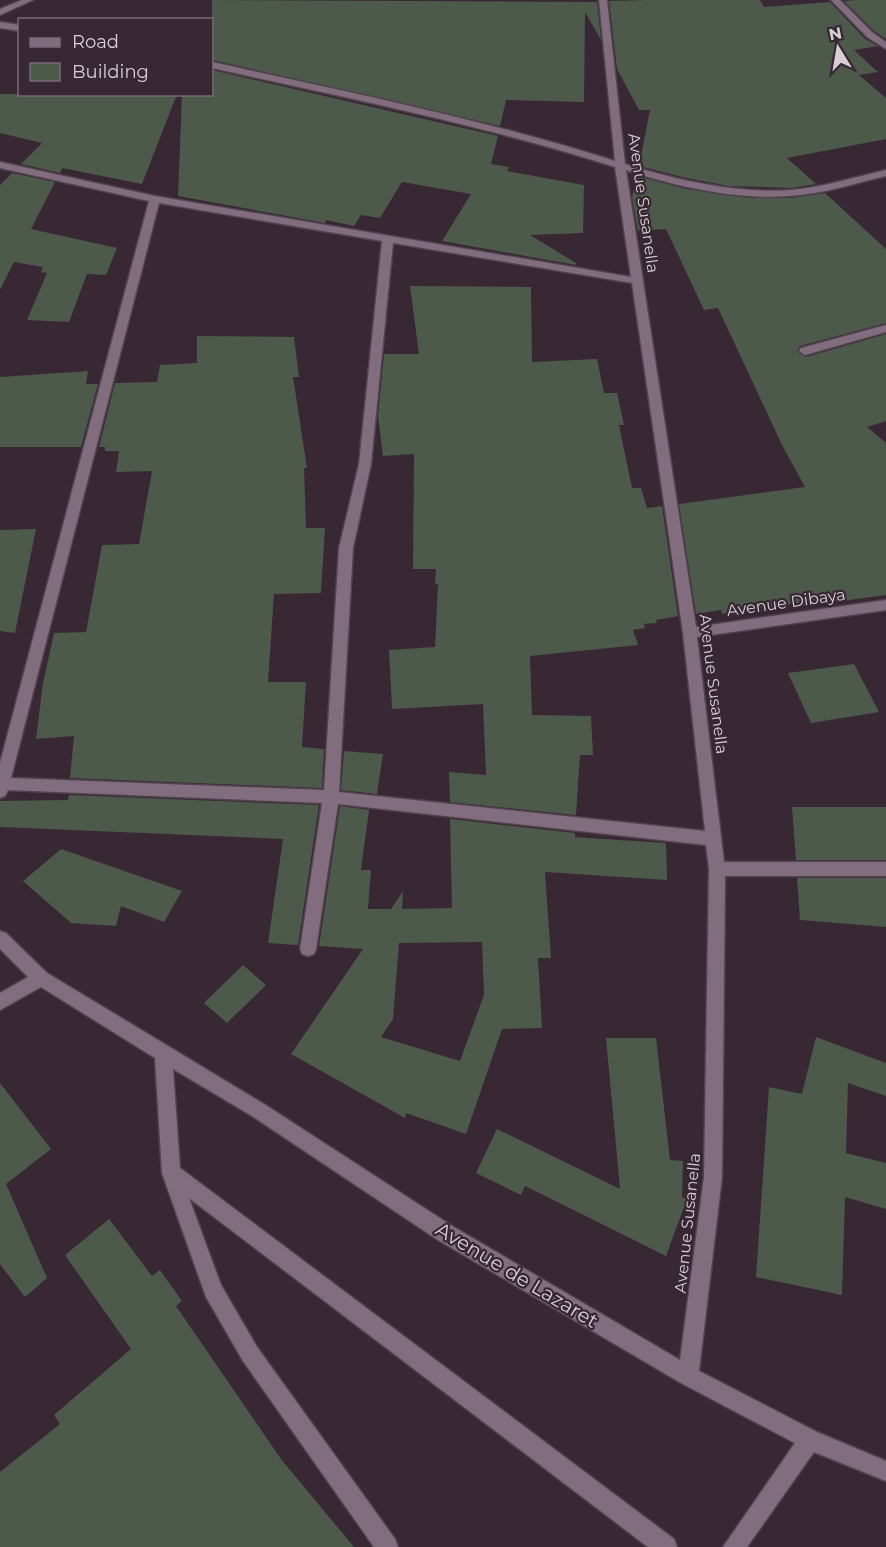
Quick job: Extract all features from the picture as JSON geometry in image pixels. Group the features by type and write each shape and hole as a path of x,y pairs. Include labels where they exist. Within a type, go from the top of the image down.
{"street":[{"path":"0,12 29,0"},
{"name":"Avenue Susanella","path":"603,0 620,165 690,633 717,869 713,1177 688,1376"},
{"path":"835,0 870,35 886,46"},
{"path":"0,25 18,28"},
{"path":"213,65 411,109 568,149 678,182 771,193 814,190 886,173"},
{"path":"0,165 155,199 637,281"},
{"path":"155,199 1,788 331,797 715,839"},
{"path":"308,949 331,797 346,548 365,465 388,238"},
{"path":"805,351 886,328"},
{"name":"Avenue Dibaya","path":"690,633 886,604"},
{"path":"717,869 886,869"},
{"name":"Avenue de Lazaret","path":"0,938 41,978 162,1054 258,1110 445,1233 688,1376 810,1440 886,1471"},
{"path":"0,1002 41,978"},
{"path":"162,1054 171,1173 213,1290 250,1354 387,1547"},
{"path":"171,1173 666,1547"},
{"path":"734,1547 810,1440"}],"building":[{"path":"212,0 597,2 601,40 585,12 584,102 506,100 500,126 213,60"},
{"path":"760,0 764,7 830,2 865,39 878,46 854,50 878,72 859,75 886,98 886,139 787,158 816,184 792,188 729,186 639,166 650,110 639,110 617,69 609,1"},
{"path":"886,0 886,39 874,31 844,1"},
{"path":"213,70 498,136 491,164 509,167 507,171 584,185 583,233 530,235 576,265 442,241 471,194 402,182 380,218 361,215 354,226 326,220 325,223 178,196 182,96 213,96"},
{"path":"0,94 176,96 142,184 62,168 60,173 21,164 42,143 0,133"},
{"path":"12,173 55,182 31,229 117,248 106,275 87,274 69,322 27,320 47,273 41,272 43,267 14,262 0,290 0,185"},
{"path":"637,176 686,189 749,198 790,198 825,193 886,249 886,323 800,346 797,351 806,357 886,334 886,421 867,427 886,443 886,595 798,607 797,603 722,614 721,610 696,614 679,504 805,487 782,445 718,308 704,310 666,229 638,231 632,197"},
{"path":"410,286 531,287 532,362 597,359 604,393 617,393 624,425 619,425 632,488 641,488 647,508 662,506 678,616 656,620 657,623 644,624 645,628 633,630 638,645 530,656 532,715 591,716 593,755 580,755 576,815 450,802 449,772 486,775 483,704 392,709 389,650 435,647 438,584 435,584 436,569 413,569 414,454 383,456 378,416 384,354 419,354"},
{"path":"197,336 294,337 299,377 293,377 307,468 304,468 306,528 325,528 321,593 274,594 268,682 306,682 302,747 324,749 322,788 70,778 74,736 36,739 43,683 54,633 86,632 102,545 139,544 152,471 116,472 119,451 105,451 105,447 99,447 115,383 157,382 160,365 197,363"},
{"path":"88,371 86,384 98,384 81,447 0,447 0,377"},
{"path":"36,529 15,633 0,631 0,530"},
{"path":"854,664 879,712 811,723 788,673"},
{"path":"344,751 383,754 377,794 341,790"},
{"path":"69,795 319,805 298,945 268,943 283,839 0,827 0,801 68,800"},
{"path":"340,806 369,810 361,870 371,870 368,909 391,909 403,891 402,909 452,908 450,819 575,833 575,837 666,843 667,880 545,872 551,958 538,958 542,1028 502,1029 466,1134 406,1113 405,1118 291,1054 363,949 319,946","holes":["482,942 484,995 460,1061 381,1037 393,1019 399,943"]},
{"path":"792,807 886,807 886,860 796,860"},
{"path":"61,849 182,891 164,922 121,906 116,926 71,923 23,881"},
{"path":"797,878 886,878 886,927 800,920"},
{"path":"243,965 266,985 227,1023 204,1003"},
{"path":"816,1037 886,1063 886,1096 848,1083 846,1153 886,1163 886,1209 845,1197 842,1295 756,1277 769,1087 802,1094"},
{"path":"606,1038 656,1038 670,1160 683,1161 682,1197 687,1199 666,1256 525,1186 521,1195 476,1173 497,1129 620,1189"},
{"path":"0,1083 51,1149 6,1184 47,1278 25,1297 0,1264"},
{"path":"109,1219 152,1276 160,1270 182,1301 176,1306 281,1459 354,1547 0,1547 0,1472 60,1424 54,1415 131,1349 65,1255"}]}
